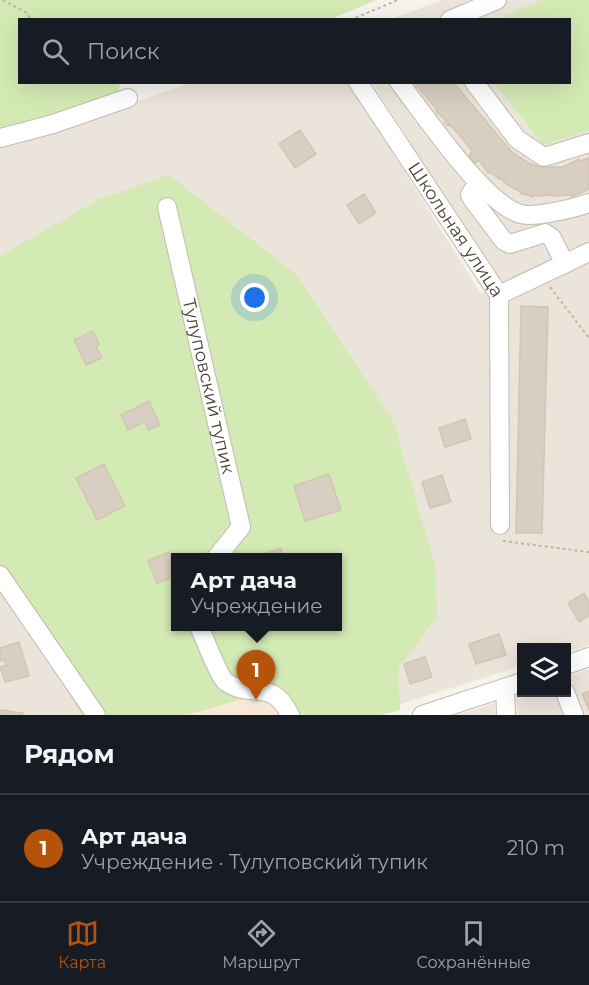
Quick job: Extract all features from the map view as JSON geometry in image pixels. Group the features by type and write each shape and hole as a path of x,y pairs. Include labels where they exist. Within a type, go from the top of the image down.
{"street":[{"path":"455,18 497,0"},
{"name":"Школьная улица","path":"358,84 499,295 589,252"},
{"path":"401,84 480,185 503,206 522,215 574,208 589,203"},
{"path":"476,84 517,139 544,157 589,143"},
{"path":"0,138 53,124 128,98"},
{"path":"480,185 470,195 504,241 510,244 545,233 552,238 565,264"},
{"name":"Тулуповский тупик","path":"167,207 241,527 220,553"},
{"path":"499,295 500,525"},
{"path":"0,575 96,715"},
{"path":"201,631 224,681 237,688 271,693 284,702 290,715"},
{"path":"571,664 589,657"},
{"path":"422,715 513,685"},
{"path":"506,715 513,685"},
{"path":"567,697 574,715"}],"path":[{"path":"3,0 27,13 30,18"},
{"path":"355,18 398,0"},
{"path":"541,275 589,338"},
{"path":"500,525 503,541 589,552"}],"shaded area":[{"path":"443,0 589,0 589,645 571,651 571,643 517,643 517,667 366,715 260,694 187,715 0,715 0,146 84,120 186,84 350,84 481,294 501,284 373,84 571,84 571,18 394,18"},
{"path":"589,669 589,715 517,715 516,695 517,697 571,697 571,676"},
{"path":"260,694 285,715 187,715"},
{"path":"495,703 495,715 458,715"}],"green space":[{"path":"0,0 376,0 333,18 18,18 18,84 120,84 118,94 44,120 0,130"},
{"path":"543,0 589,0 589,130 543,145 496,84 571,84 571,18 499,18"},
{"path":"169,175 297,275 394,423 436,569 437,617 398,669 400,710 382,715 295,715 280,688 187,715 81,715 0,571 0,256 99,199"}],"building":[{"path":"416,84 455,84 512,152 530,164 541,167 563,167 579,159 580,161 589,158 589,189 572,197 572,195 552,195 533,197 521,194 504,183 505,181 488,173 479,160 475,163 469,156 472,151 449,124 448,126 444,122 446,120 436,112 437,110"},
{"path":"300,130 316,154 295,168 279,144"},
{"path":"364,194 376,213 359,224 347,205"},
{"path":"521,306 548,307 542,533 516,533"},
{"path":"93,331 99,344 96,346 102,358 86,365 74,340"},
{"path":"149,401 160,425 149,430 144,422 128,430 121,415"},
{"path":"465,419 471,439 445,447 439,428"},
{"path":"104,464 125,506 97,520 76,478"},
{"path":"329,474 341,510 305,521 294,486"},
{"path":"442,475 451,502 430,508 422,482"},
{"path":"281,548 282,553 267,553"},
{"path":"169,552 171,578 157,583 148,561"},
{"path":"584,593 589,602 589,616 579,622 568,603"},
{"path":"499,634 506,655 476,664 469,644"},
{"path":"19,642 29,676 5,682 0,667 6,665 4,660 0,661 0,648"},
{"path":"425,657 432,677 410,684 404,664"},
{"path":"589,691 589,710 582,694"},
{"path":"1,710 23,713 22,715 0,715"}],"place":[{"name":"Арт дача","path":"256,700"}]}
